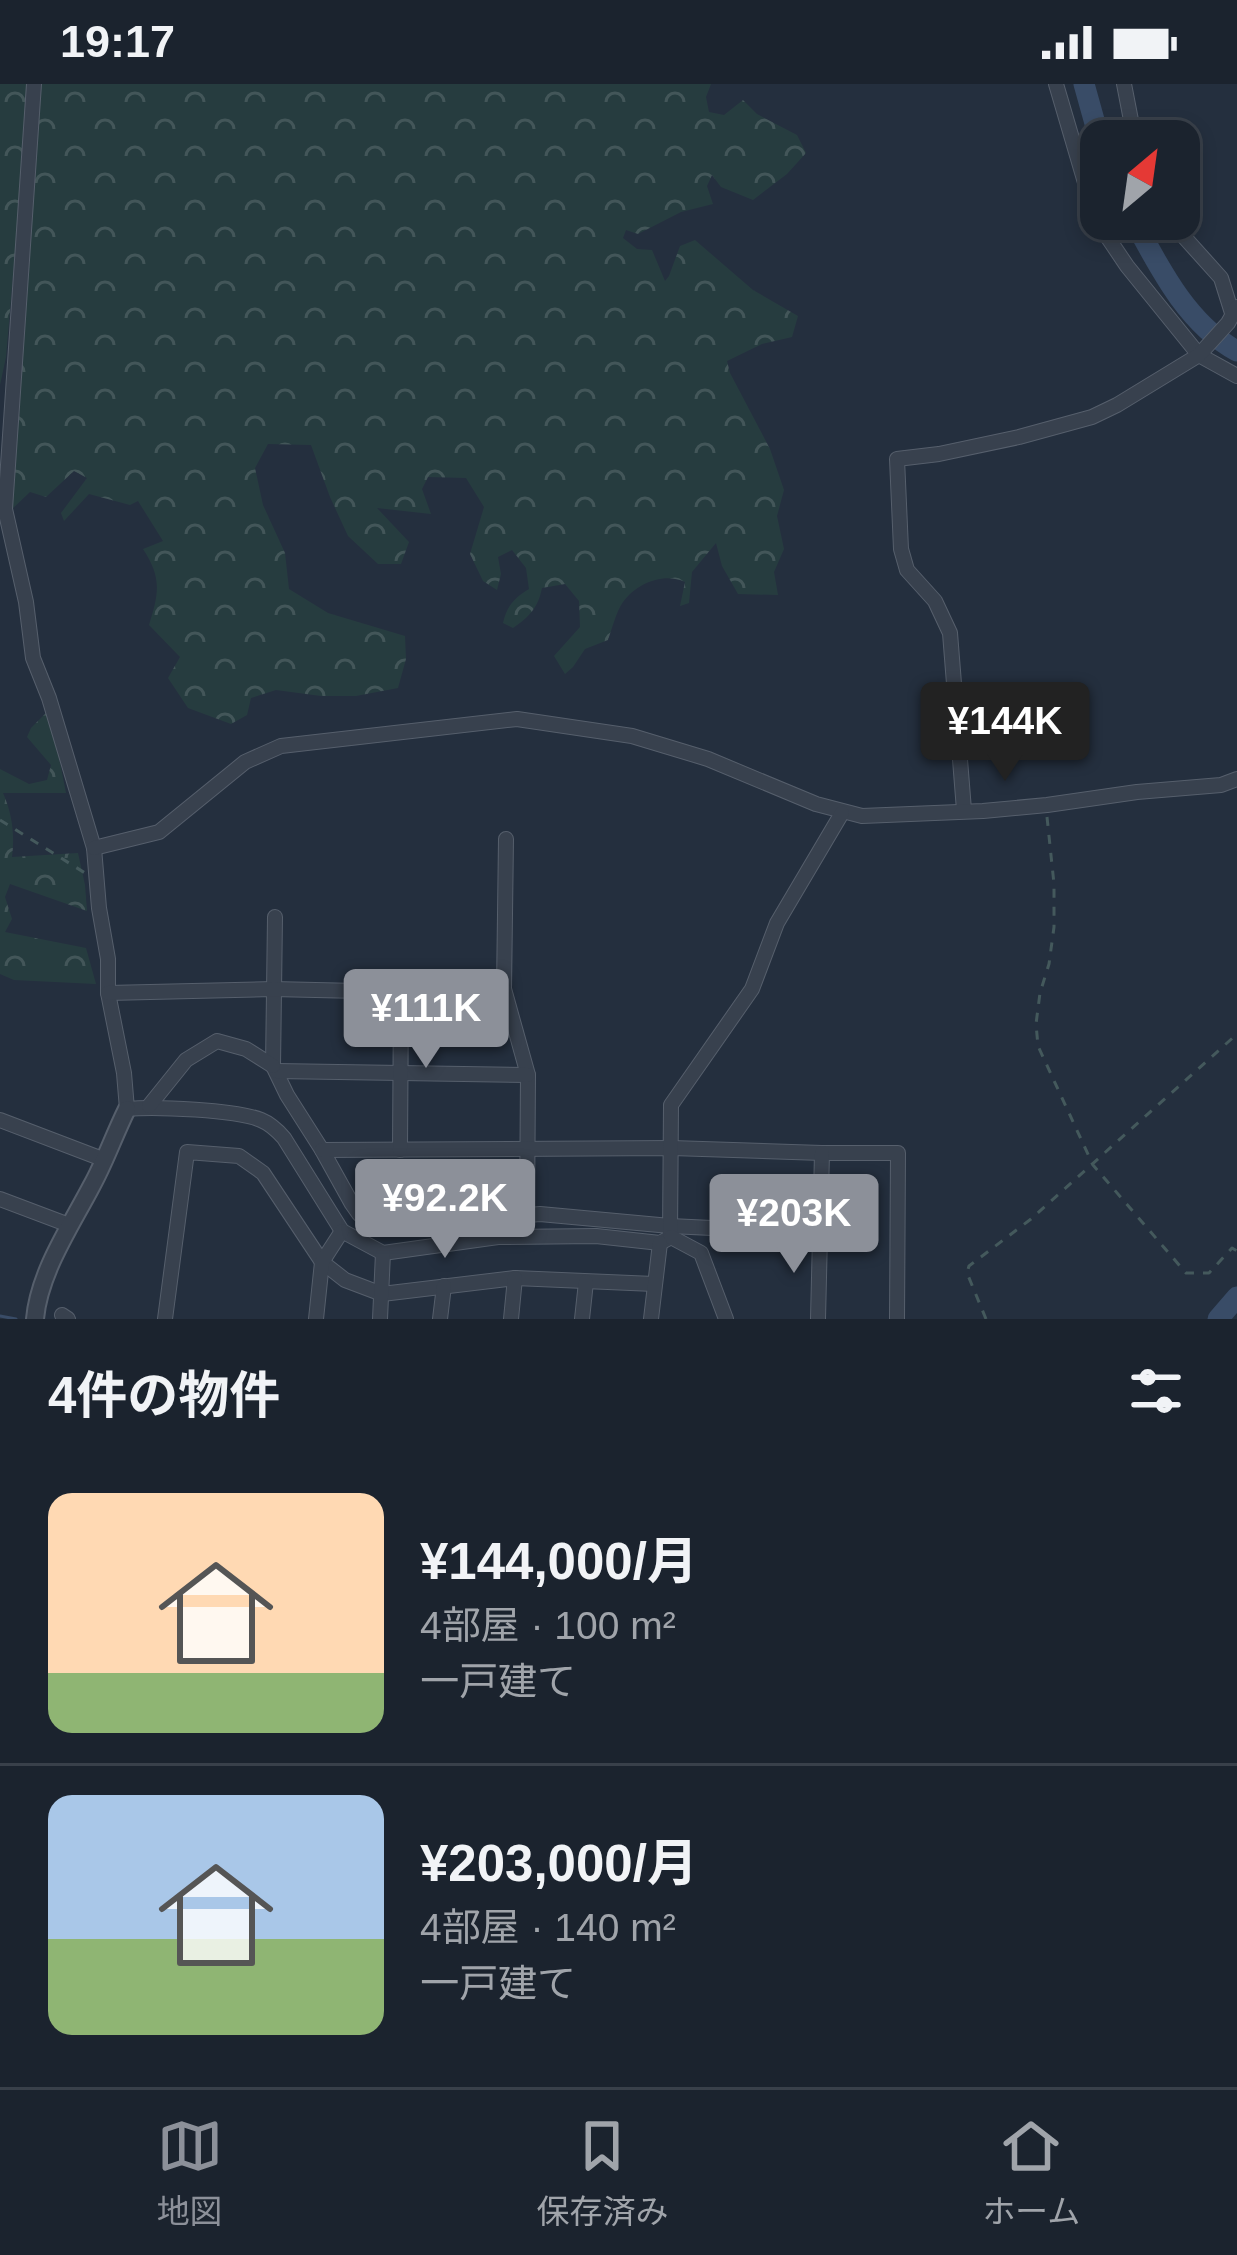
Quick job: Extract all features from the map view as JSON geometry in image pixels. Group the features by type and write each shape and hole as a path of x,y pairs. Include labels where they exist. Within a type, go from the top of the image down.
{"street":[{"path":"34,84 5,509 33,658 50,698 94,848 127,1109 40,1292 35,1316"},
{"path":"1056,84 1096,220 1127,266 1203,351 1237,376"},
{"path":"1124,84 1131,120"},
{"path":"964,810 950,634 935,601 907,570 901,549 897,459 979,446 1091,417 1203,351 1232,314 1221,278 1187,240"},
{"path":"94,848 159,832 245,762 281,746 517,719 632,736 708,759 842,813 862,816 1047,806 1237,779"},
{"path":"651,1319 654,1284 667,1235 671,1105 752,988 777,923 842,813"},
{"path":"506,839 504,989 528,1075 527,1216"},
{"path":"275,917 275,1068 359,1214 383,1228 540,1214 667,1235 701,1253 726,1319"},
{"path":"109,993 504,989"},
{"path":"400,1150 401,992"},
{"path":"149,1106 186,1060 217,1041 246,1048 275,1068 528,1075"},
{"path":"127,1109 149,1106 258,1118 272,1125 342,1231 383,1253 539,1235 819,1233"},
{"path":"0,1120 105,1160"},
{"path":"322,1150 672,1148 898,1153 897,1319"},
{"path":"165,1319 187,1152 239,1156 263,1173 322,1262 345,1280 382,1294 515,1278 654,1284"},
{"path":"818,1319 822,1154"},
{"path":"0,1199 70,1225"},
{"path":"316,1319 322,1262 342,1231"},
{"path":"380,1319 383,1253"},
{"path":"511,1319 515,1278"},
{"path":"583,1319 586,1282"},
{"path":"440,1319 443,1286"}],"path":[{"path":"1047,806 1054,927 1040,993 1038,1046 1093,1165 1186,1273 1209,1273 1232,1248 1237,1251"},
{"path":"0,820 97,882"},
{"path":"986,1319 967,1273 969,1266 1031,1219 1237,1034"}],"green space":[{"path":"0,84 711,84 706,97 709,112 724,115 743,100 757,114 797,135 806,153 753,200 721,187 712,175 707,186 713,204 681,212 638,234 626,230 623,238 637,249 652,250 665,281 680,246 695,240 753,290 798,316 792,337 762,344 727,361 770,449 784,490 777,516 784,549 774,572 778,595 738,594 722,566 716,543 692,572 689,603 680,606 685,582 668,578 643,585 623,602 608,640 585,649 565,674 554,656 580,627 579,601 565,584 542,588 524,620 513,628 503,623 512,603 529,589 526,568 512,550 498,557 497,590 483,581 470,554 484,507 466,478 428,477 422,489 431,514 377,508 409,542 401,564 378,564 348,536 311,445 268,444 255,468 263,505 285,553 289,589 328,613 405,636 406,659 398,688 356,696 276,690 251,698 247,715 231,724 188,708 168,678 180,657 149,625 157,586 143,549 163,541 138,501 130,505 89,494 64,521 61,513 87,478 74,471 46,497 30,492 10,511 23,290 18,217 0,385"},
{"path":"47,712 66,793 3,793 12,824 12,857 78,853 87,911 10,884 5,897 12,919 5,932 86,948 96,984 14,980 0,974 0,769 29,784 47,780 51,765 27,737"}],"waterway":[{"path":"1084,84 1094,120"},
{"path":"1145,240 1189,310 1237,351"},
{"path":"1218,1319 1237,1297"},
{"path":"0,1316 16,1319"}]}
